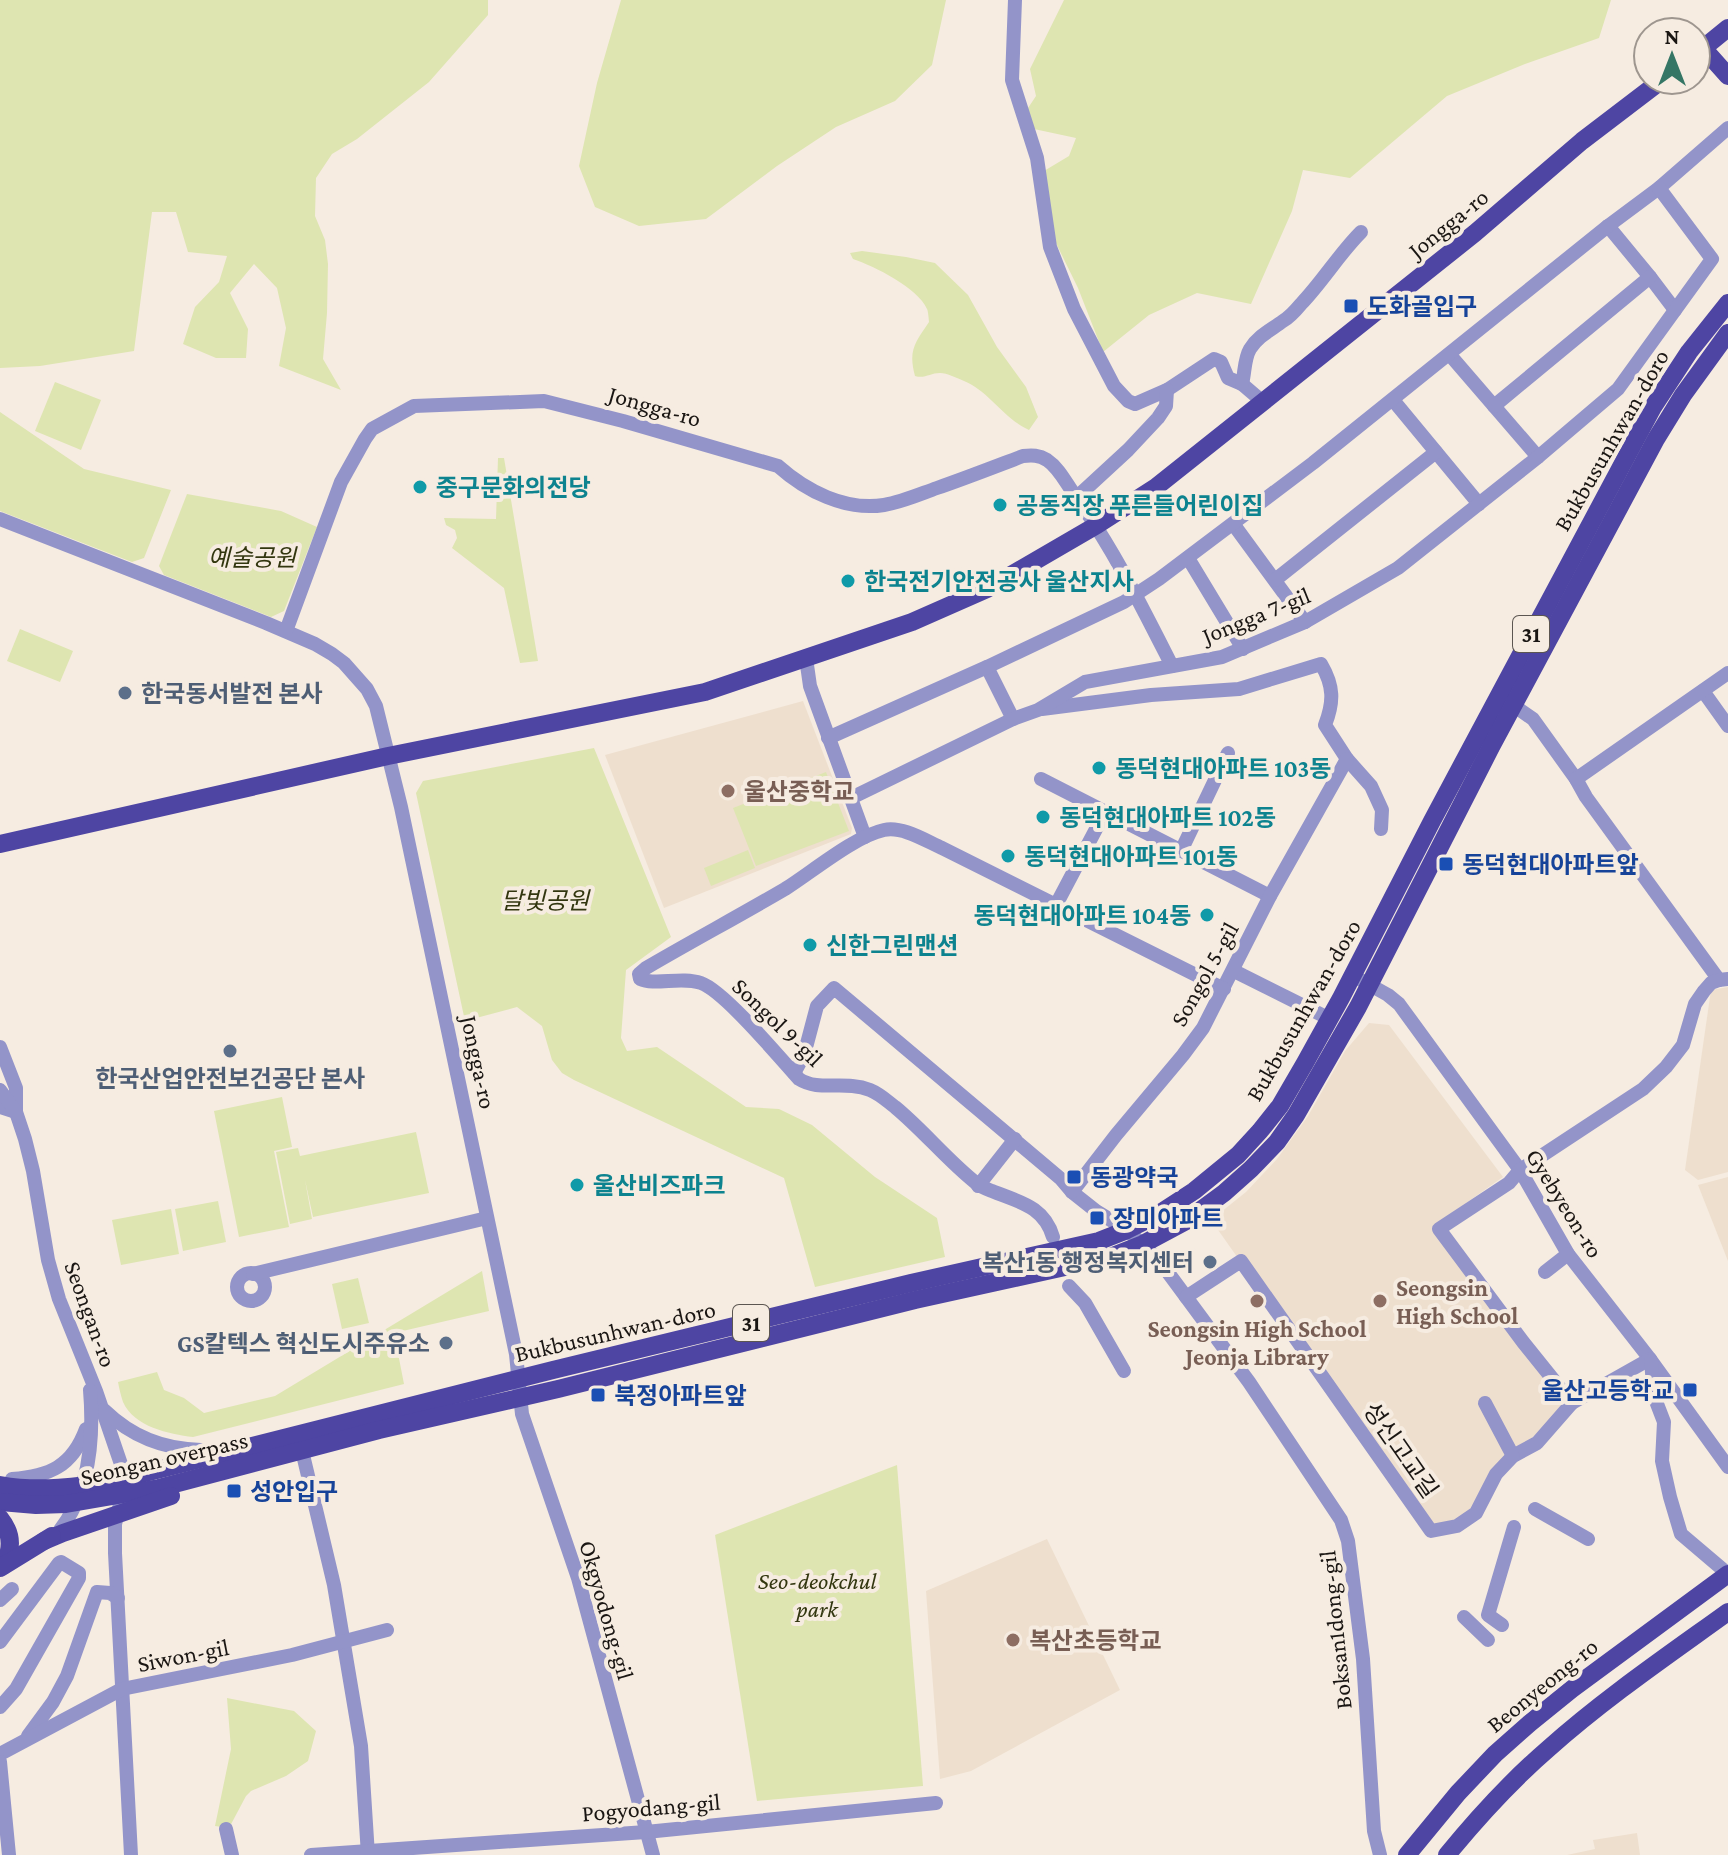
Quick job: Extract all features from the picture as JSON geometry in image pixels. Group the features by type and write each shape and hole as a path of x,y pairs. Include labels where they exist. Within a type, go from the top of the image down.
{"main road":[{"path":"1712,41 1728,28"},
{"path":"1712,62 1728,76"},
{"name":"Jongga-ro","path":"0,844 388,756 705,692 912,622 987,589 1156,487 1475,233 1582,141 1641,96"},
{"path":"1543,630 1619,455 1683,347 1728,291"},
{"name":"Bukbusunhwan-doro","path":"334,1434 911,1283 1072,1257 1110,1257 1167,1232 1206,1206 1251,1169 1277,1142 1296,1115 1361,980 1543,630 1653,407 1689,352 1728,303"},
{"name":"Bukbusunhwan-doro","path":"1072,1257 1157,1215 1194,1191 1238,1155 1280,1106 1330,1019 1361,980 1513,705 1543,630 1670,415 1728,333"},
{"path":"1543,630 1646,476 1678,417 1728,345"},
{"path":"4,1480 125,1474 145,1465 330,1418 463,1401"},
{"path":"2,1567 60,1530 109,1513 399,1432 463,1401"},
{"name":"Seongan overpass","path":"4,1480 36,1489 90,1485 334,1434"},
{"name":"Seongan overpass","path":"0,1502 66,1504 159,1488 334,1434"},
{"path":"109,1513 113,1496 125,1474"},
{"path":"0,1510 109,1513"},
{"path":"44,1541 109,1513"},
{"path":"0,1518 10,1544 10,1552 2,1567"},
{"name":"Beonyeong-ro","path":"1407,1855 1458,1793 1530,1723 1728,1574"},
{"path":"1447,1855 1481,1815 1548,1748 1728,1612"}],"street":[{"path":"1015,0 1012,80 1037,158 1050,247 1074,309 1114,386 1135,404 1167,390 1214,359 1221,362 1228,378 1242,384 1263,402"},
{"path":"828,738 987,667 1136,594 1234,525 1393,400 1659,188 1728,128"},
{"name":"Jongga 7-gil","path":"851,798 1013,719 1038,710 1085,682 1222,657 1305,622 1398,568 1618,389 1712,259 1659,188"},
{"path":"1608,226 1675,310"},
{"path":"1242,384 1245,356 1252,344 1302,304 1345,247 1361,232"},
{"path":"1494,406 1650,277"},
{"path":"1450,355 1538,457"},
{"path":"1077,497 1158,418 1166,406 1167,390"},
{"path":"1393,400 1479,504"},
{"name":"Jongga-ro","path":"286,631 341,482 365,439 372,429 414,406 544,401 778,466 810,490 859,505 896,502 1030,455 1047,460 1056,468 1097,525"},
{"path":"1275,580 1436,452"},
{"name":"Jongga-ro","path":"0,519 286,631 332,654 356,676 376,706 401,807 516,1354 519,1388"},
{"path":"1097,525 1172,666"},
{"path":"1234,525 1305,622"},
{"path":"1188,558 1243,649"},
{"path":"806,658 810,686 865,837 884,830 900,830 1224,989"},
{"path":"1038,710 1151,695 1239,689 1321,664 1330,679 1331,708 1325,725 1347,759 1371,786 1382,810 1381,829"},
{"path":"987,667 1013,719"},
{"path":"1576,779 1728,673"},
{"path":"1703,691 1728,726"},
{"path":"1513,705 1533,719 1586,797 1724,980 1711,983 1704,991 1695,1004 1683,1045 1643,1089 1520,1170 1509,1183 1439,1229 1572,1403"},
{"path":"1181,851 1228,753"},
{"name":"Songol 5-gil","path":"1072,1192 1203,1028 1270,896 1347,759"},
{"path":"1041,779 1270,896"},
{"path":"1056,905 1105,812"},
{"name":"Songol 9-gil","path":"865,837 786,888 646,968 639,974 640,979 646,982 686,980 706,985 807,1084 846,1084 871,1090 881,1096 978,1186 1034,1208 1050,1226 1053,1237"},
{"path":"1234,971 1330,1019"},
{"name":"Gyebyeon-ro","path":"1361,980 1399,1004 1520,1170 1568,1254 1650,1359 1728,1467"},
{"name":"Boksan1dong-gil","path":"794,1073 804,1055 817,1006 834,988 1015,1139 1072,1192 1127,1230 1158,1259 1249,1382 1341,1520 1348,1541 1363,1659 1374,1831 1380,1855"},
{"path":"0,1047 16,1088 16,1112 0,1107"},
{"name":"Seongan-ro","path":"0,1090 16,1112 33,1171 48,1260 59,1299 125,1474"},
{"path":"978,1186 1015,1139"},
{"path":"288,1265 255,1300 246,1300 239,1294 239,1282 244,1275 487,1218"},
{"path":"1545,1272 1568,1254"},
{"name":"성신고교길","path":"1186,1297 1241,1261 1431,1531 1457,1526 1476,1513 1496,1474 1513,1456 1537,1443 1572,1403 1650,1359"},
{"path":"253,1274 261,1278 265,1288"},
{"path":"1069,1286 1085,1303 1124,1371"},
{"path":"1650,1359 1654,1396 1664,1422 1662,1461 1681,1534 1728,1574"},
{"name":"Okgyodong-gil","path":"519,1388 522,1414 578,1578 653,1855"},
{"path":"1485,1403 1513,1456"},
{"path":"97,1406 119,1424 152,1442 201,1450"},
{"path":"60,1530 72,1512 85,1478 97,1406"},
{"path":"4,1480 42,1475 69,1459 81,1442 97,1406"},
{"path":"304,1459 334,1585 361,1746 368,1853"},
{"path":"125,1474 129,1489 142,1499 155,1500"},
{"path":"1535,1509 1588,1539"},
{"path":"109,1513 115,1533 118,1577 131,1855"},
{"path":"1502,1625 1488,1615 1514,1527"},
{"path":"0,1642 59,1563 79,1573 16,1689 0,1707"},
{"path":"0,1600 12,1589"},
{"path":"26,1740 67,1676 97,1592 110,1593 118,1598"},
{"path":"1464,1617 1488,1640"},
{"name":"Siwon-gil","path":"0,1754 122,1689 230,1669 387,1630"},
{"path":"0,1762 9,1855"},
{"name":"Pogyodang-gil","path":"311,1855 646,1832 936,1803"},
{"path":"226,1829 232,1855"}],"shaded area":[{"name":"울산중학교","path":"803,701 852,828 851,834 664,908 605,755"},
{"path":"1728,987 1728,1172 1698,1180 1685,1170 1711,990"},
{"name":"Seongsin High School","path":"1369,1023 1389,1025 1503,1177 1432,1227 1570,1402 1513,1456 1476,1513 1431,1531 1211,1220 1246,1192 1277,1159 1308,1116 1345,1051"},
{"path":"1728,1177 1728,1261 1698,1185"},
{"name":"복산초등학교","path":"1047,1539 1120,1690 971,1771 940,1779 926,1591"},
{"path":"1637,1833 1640,1855 1567,1855 1595,1849 1593,1840"}],"green space":[{"path":"0,0 488,0 488,15 429,82 357,139 332,154 316,178 315,216 325,240 328,264 323,359 341,390 279,366 286,328 277,288 254,264 230,293 248,329 246,358 216,358 183,344 195,307 219,282 227,256 188,252 176,212 152,212 134,351 40,366 0,368"},
{"path":"621,0 946,0 932,65 895,101 836,127 706,219 639,226 595,207 579,166 597,83"},
{"path":"1064,0 1611,0 1599,38 1447,96 1350,178 1303,170 1292,211 1251,304 1197,293 1149,315 1103,352 1078,288 1054,239 1044,171 1069,156 1076,138 1034,129 1026,111 1036,96 1030,69"},
{"path":"862,251 935,263 968,295 997,347 1026,387 1038,417 1029,430 964,381 943,373 915,376 913,353 929,322 927,310 915,293 883,272 853,259 850,253"},
{"path":"55,382 101,400 81,450 35,431"},
{"name":"예술공원","path":"0,412 84,469 171,490 144,558 132,562 0,511"},
{"path":"498,458 504,458 538,661 520,663 504,588 452,548 457,538 455,530 446,525 444,518 496,519"},
{"name":"예술공원","path":"187,494 281,511 317,527 284,611 271,617 164,575 159,566"},
{"path":"20,629 73,651 60,682 7,661"},
{"name":"달빛공원","path":"594,748 671,937 626,970 621,1038 627,1051 657,1047 746,1107 779,1109 812,1125 875,1177 937,1218 945,1257 815,1287 784,1178 562,1073 552,1060 542,1026 517,1007 465,1021 416,793 423,781"},
{"path":"826,772 849,831 756,866 733,808"},
{"path":"748,850 755,868 711,886 704,868"},
{"path":"282,1097 292,1147 274,1151 289,1227 239,1237 214,1111"},
{"path":"416,1132 429,1193 313,1217 305,1180 312,1219 290,1224 276,1152 298,1148 300,1156"},
{"path":"218,1201 226,1242 183,1251 175,1209"},
{"path":"171,1209 179,1254 121,1265 112,1220"},
{"path":"482,1271 489,1311 394,1333 404,1384 193,1437 163,1431 144,1423 128,1411 123,1402 118,1382 157,1372 164,1390 184,1398 204,1413 275,1396"},
{"path":"358,1278 369,1323 342,1329 332,1284"},
{"name":"Seo-deokchul park","path":"897,1465 923,1786 757,1801 715,1535"},
{"path":"227,1698 294,1711 316,1731 308,1761 286,1776 251,1791 229,1828 215,1826 231,1749"}],"place":[{"name":"도화골입구","path":"1351,306"},
{"name":"중구문화의전당","path":"420,487"},
{"name":"공동직장 푸른들어린이집","path":"1000,505"},
{"name":"한국전기안전공사 울산지사","path":"848,581"},
{"name":"한국동서발전 본사","path":"125,693"},
{"name":"동덕현대아파트 103동","path":"1099,768"},
{"name":"울산중학교","path":"728,791"},
{"name":"동덕현대아파트 102동","path":"1043,817"},
{"name":"동덕현대아파트 101동","path":"1008,856"},
{"name":"동덕현대아파트앞","path":"1446,864"},
{"name":"동덕현대아파트 104동","path":"1207,915"},
{"name":"신한그린맨션","path":"810,945"},
{"name":"한국산업안전보건공단 본사","path":"230,1051"},
{"name":"동광약국","path":"1074,1177"},
{"name":"울산비즈파크","path":"577,1185"},
{"name":"장미아파트","path":"1097,1218"},
{"name":"복산1동 행정복지센터","path":"1210,1262"},
{"name":"Seongsin High School Jeonja Library","path":"1257,1301"},
{"name":"Seongsin High School","path":"1380,1301"},
{"name":"GS칼텍스 혁신도시주유소","path":"446,1343"},
{"name":"울산고등학교","path":"1690,1390"},
{"name":"북정아파트앞","path":"598,1395"},
{"name":"성안입구","path":"234,1491"},
{"name":"복산초등학교","path":"1013,1640"}]}
